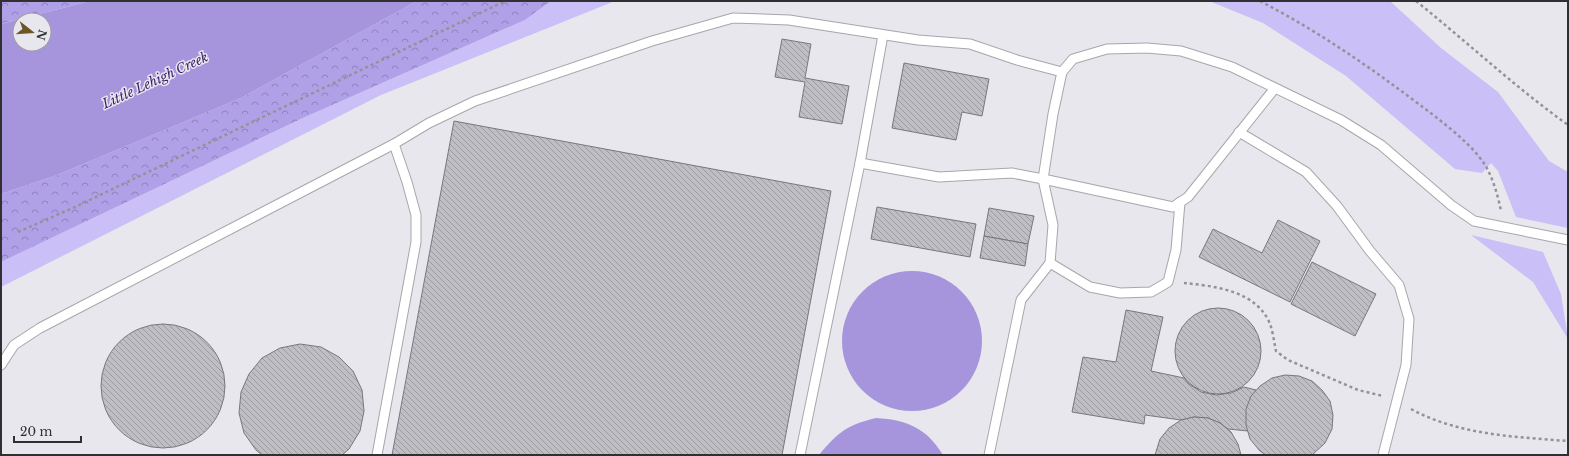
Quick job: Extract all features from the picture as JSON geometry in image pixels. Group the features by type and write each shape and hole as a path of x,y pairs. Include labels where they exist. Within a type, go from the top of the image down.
{"lane":[{"path":"1,365 14,345 40,328 394,144 429,123 475,101 652,42 733,18 789,20 883,35 970,44 1017,60 1062,72"},
{"path":"800,455 860,163 883,35"},
{"path":"989,455 1021,300 1050,263 1053,225 1043,179 1053,114 1062,72 1073,59 1107,49 1146,48 1188,53 1232,67 1341,120 1381,145 1451,205 1474,221 1568,240"},
{"path":"860,163 939,177 1012,173 1173,207 1188,197 1275,88"},
{"path":"1239,132 1306,172 1337,206 1370,251 1399,285 1409,319 1406,365 1383,455"},
{"path":"377,455 416,242 416,216 407,182 394,144"},
{"path":"1050,263 1090,287 1120,294 1150,292 1168,282 1176,250 1180,202"}],"path":[{"path":"18,232 89,200 506,1"},
{"path":"1260,1 1328,38 1370,67 1440,120 1475,153 1484,164 1495,190 1503,227"},
{"path":"1416,1 1470,44 1536,103 1568,125"},
{"path":"1168,282 1205,285 1235,292 1257,304 1270,323 1276,351 1288,360 1358,390 1397,401 1422,415 1449,425 1470,430 1568,441"}],"shaded area":[{"path":"551,1 615,1 381,95 1,287 1,262 303,118 525,20"},
{"path":"1209,1 1390,1 1441,48 1498,92 1549,161 1568,172 1568,228 1516,217 1498,171 1491,163 1482,173 1455,169 1346,76 1263,23"},
{"path":"1471,235 1543,252 1561,294 1568,339 1533,282"}],"green space":[{"path":"1,1 90,1 47,12 12,12 12,21 1,24"},
{"path":"417,1 551,1 525,20 303,118 1,262 1,194 57,175 241,98"}],"water":[{"name":"Little Lehigh Creek","path":"90,1 417,1 241,98 57,175 1,194 1,24 12,21 12,52 52,52 52,12 47,12"},
{"path":"912,271 932,274 939,277 951,283 966,297 979,321 982,341 979,361 976,368 970,380 956,395 932,408 912,411 892,408 885,405 873,399 858,385 845,361 842,341 845,321 848,314 854,302 868,287 892,274"},
{"path":"876,418 907,423 915,427 930,438 943,455 819,455 832,440 844,430"}],"building":[{"path":"782,39 811,44 805,78 849,86 842,124 799,117 805,82 775,77"},
{"path":"904,63 989,79 982,116 962,112 956,140 892,128"},
{"path":"454,121 831,191 782,455 392,455"},
{"path":"877,207 976,224 970,257 871,239"},
{"path":"989,208 1034,216 1028,244 984,236"},
{"path":"1278,220 1320,241 1290,302 1199,257 1213,229 1262,253"},
{"path":"984,236 1028,244 1025,266 980,258"},
{"path":"1312,262 1376,294 1355,336 1291,304"},
{"path":"1210,308 1226,308 1235,311 1249,320 1258,334 1261,343 1261,359 1258,368 1249,382 1235,391 1226,394 1210,394 1194,387 1187,382 1182,375 1175,359 1175,343 1182,327 1187,320 1194,315"},
{"path":"1126,310 1163,317 1151,371 1184,378 1189,384 1201,392 1216,395 1231,393 1244,387 1256,390 1248,431 1228,429 1220,423 1208,418 1194,417 1181,420 1145,415 1144,424 1072,412 1083,357 1116,362"},
{"path":"163,324 175,325 187,329 197,334 207,342 215,352 220,362 224,374 224,398 220,410 215,420 207,430 197,438 187,443 175,447 163,448 151,447 139,443 129,438 119,430 111,420 106,410 102,398 101,386 102,374 106,362 111,352 119,342 129,334 139,329 151,325"},
{"path":"300,344 321,347 339,357 353,371 362,390 364,411 360,431 349,449 342,455 262,455 256,450 244,433 239,413 241,392 249,374 262,358 280,348"},
{"path":"1285,375 1299,376 1312,381 1322,390 1330,401 1333,415 1332,429 1325,443 1312,455 1266,455 1260,451 1250,439 1246,425 1246,409 1251,396 1260,386 1272,378"},
{"path":"1194,417 1208,418 1220,423 1231,432 1238,444 1241,455 1155,455 1160,439 1169,428 1181,420"}]}
